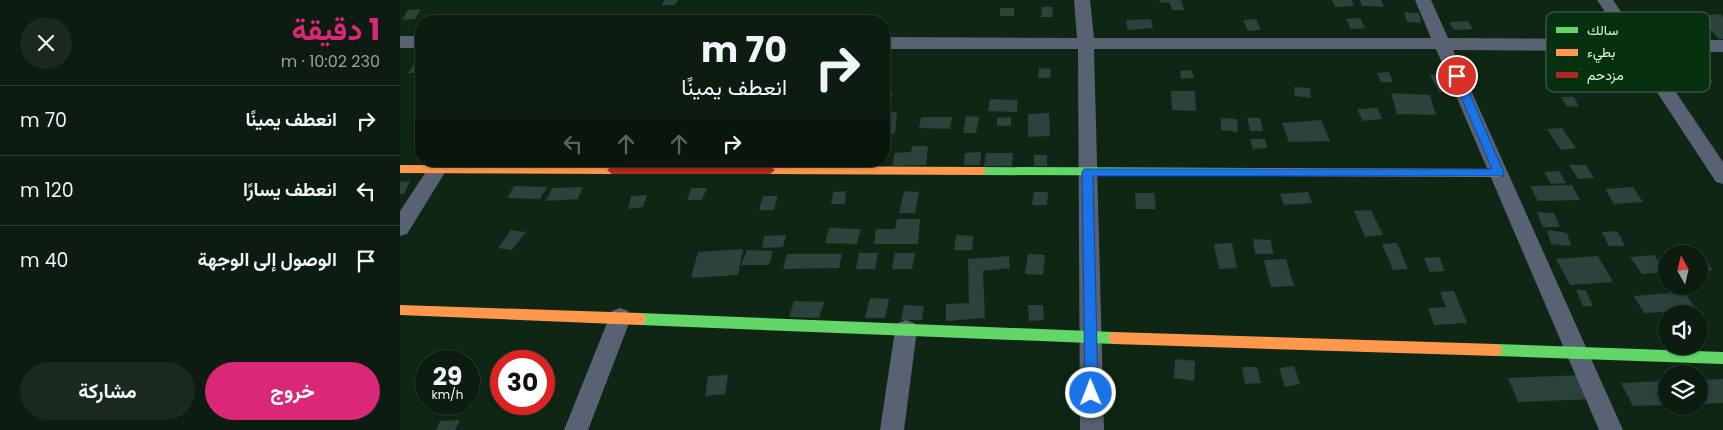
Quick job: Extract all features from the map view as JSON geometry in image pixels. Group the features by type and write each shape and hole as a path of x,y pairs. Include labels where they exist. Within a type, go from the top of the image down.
{"street":[{"path":"1082,0 1086,43 1092,430"},
{"path":"1423,0 1611,430"},
{"path":"1605,0 1614,12"},
{"path":"400,42 415,42"},
{"path":"890,43 1546,45"},
{"path":"1710,46 1723,46"},
{"path":"1668,92 1723,177"},
{"path":"400,169 427,167"},
{"path":"400,228 439,167"},
{"path":"548,167 1088,172 1499,173"},
{"path":"400,310 1090,337 1723,358"},
{"path":"576,430 620,318"},
{"path":"892,430 906,330"}],"building":[{"path":"664,0 678,0 675,5 662,5"},
{"path":"1159,0 1181,0 1184,10 1172,10 1169,2 1160,3"},
{"path":"1332,0 1351,0 1354,6 1335,7"},
{"path":"1360,0 1381,0 1384,7 1362,6"},
{"path":"1042,7 1053,7 1052,17 1041,17"},
{"path":"1000,8 1014,8 1014,16 1000,16"},
{"path":"421,9 417,15 415,15 415,19 402,20 408,10"},
{"path":"1404,12 1419,13 1421,23 1407,22"},
{"path":"1720,14 1723,17 1723,39 1719,39 1710,29 1710,15"},
{"path":"1360,18 1365,28 1351,29 1346,19"},
{"path":"1151,19 1153,28 1128,30 1126,20"},
{"path":"1256,19 1261,30 1248,31 1243,20"},
{"path":"1468,21 1473,29 1454,30 1449,22"},
{"path":"415,62 415,73 408,73"},
{"path":"1039,68 1051,69 1050,78 1038,78"},
{"path":"1192,70 1194,78 1181,79 1180,71"},
{"path":"1389,72 1393,82 1381,82 1377,73"},
{"path":"1439,74 1449,92 1439,92 1430,75"},
{"path":"1294,87 1310,88 1311,98 1295,96"},
{"path":"1171,91 1195,91 1196,111 1172,110"},
{"path":"890,92 893,92 890,103"},
{"path":"1391,93 1430,95 1436,115 1397,114"},
{"path":"1561,97 1574,97 1579,107 1567,106"},
{"path":"990,99 1018,100 1017,112 988,111"},
{"path":"1377,108 1382,119 1363,121 1357,109"},
{"path":"897,112 895,133 890,133 890,113"},
{"path":"1049,113 1050,136 1028,137 1028,114"},
{"path":"966,116 979,117 976,133 963,133"},
{"path":"921,117 952,117 950,129 919,128"},
{"path":"1011,117 1011,126 997,126 997,118"},
{"path":"1221,118 1237,119 1238,132 1221,130"},
{"path":"1247,118 1260,118 1263,131 1250,131"},
{"path":"1321,120 1330,141 1289,142 1282,123"},
{"path":"1562,128 1576,148 1561,150 1547,129"},
{"path":"1250,139 1265,139 1267,148 1253,149"},
{"path":"912,146 928,146 926,165 893,166 894,153 911,152"},
{"path":"981,152 980,165 964,165 965,153"},
{"path":"986,153 1013,153 1012,166 984,166"},
{"path":"1034,155 1047,155 1047,166 1034,166"},
{"path":"1569,165 1586,165 1594,178 1578,179"},
{"path":"1559,171 1566,183 1551,184 1544,172"},
{"path":"410,181 404,194 400,194 400,182"},
{"path":"1572,185 1580,200 1538,201 1530,186"},
{"path":"514,186 547,187 540,199 507,198"},
{"path":"583,187 578,199 546,201 552,188"},
{"path":"1633,187 1643,202 1614,204 1605,189"},
{"path":"691,188 707,188 702,200 687,200"},
{"path":"846,191 845,204 831,204 833,192"},
{"path":"904,191 919,192 915,213 899,213"},
{"path":"1034,192 1048,192 1047,205 1032,205"},
{"path":"1308,192 1312,203 1284,205 1280,194"},
{"path":"1135,193 1154,193 1156,209 1136,209"},
{"path":"647,195 643,207 628,209 631,196"},
{"path":"763,196 778,196 774,210 759,210"},
{"path":"1371,210 1383,235 1365,237 1354,211"},
{"path":"1537,212 1554,213 1560,227 1543,227"},
{"path":"897,219 920,219 918,244 874,244 876,229 895,229"},
{"path":"829,228 861,229 857,244 825,243"},
{"path":"511,230 526,232 512,250 498,248"},
{"path":"1547,230 1567,233 1571,246 1551,244"},
{"path":"1617,231 1625,246 1609,246 1602,232"},
{"path":"786,235 783,247 762,248 764,236"},
{"path":"956,235 973,236 972,250 954,250"},
{"path":"1253,239 1271,240 1273,254 1255,254"},
{"path":"1232,243 1237,268 1219,269 1214,244"},
{"path":"1397,243 1408,269 1393,270 1382,244"},
{"path":"743,249 738,275 691,278 698,252"},
{"path":"747,250 773,251 769,265 741,265"},
{"path":"859,253 878,253 875,269 856,269"},
{"path":"895,253 915,253 912,269 892,269"},
{"path":"787,254 842,254 839,268 783,269"},
{"path":"1028,254 1045,255 1043,275 1025,274"},
{"path":"1654,255 1658,261 1658,273 1642,274 1630,257"},
{"path":"1009,256 1010,268 983,271 985,318 946,321 946,304 969,303 968,259"},
{"path":"1598,256 1613,282 1570,285 1556,259"},
{"path":"1439,257 1445,271 1430,272 1424,258"},
{"path":"1286,259 1294,286 1271,287 1264,260"},
{"path":"1708,262 1713,271 1708,271"},
{"path":"1576,290 1586,290 1593,306 1583,306"},
{"path":"1454,291 1467,323 1434,325 1428,308 1446,307 1440,292"},
{"path":"1686,295 1693,305 1658,305 1658,312 1644,313 1634,296"},
{"path":"870,298 889,299 885,318 865,318"},
{"path":"794,301 824,302 819,318 789,317"},
{"path":"904,305 924,306 922,320 901,320"},
{"path":"1028,305 1043,305 1044,320 1029,321"},
{"path":"1175,359 1195,361 1194,381 1174,378"},
{"path":"1294,366 1300,384 1285,387 1279,368"},
{"path":"1242,367 1257,367 1261,383 1245,384"},
{"path":"728,375 725,394 705,396 708,376"},
{"path":"1583,375 1594,399 1518,402 1508,378"},
{"path":"1723,379 1723,403 1708,404 1708,380"},
{"path":"1658,381 1658,405 1633,406 1621,383"},
{"path":"460,420 455,430 436,430 440,421"}],"traffic: fast":[{"path":"982,171 1259,172"},
{"path":"640,319 1114,338"},
{"path":"1496,350 1723,358"}],"traffic: slow":[{"path":"400,169 612,170"},
{"path":"770,170 982,171"},
{"path":"1259,172 1499,173"},
{"path":"400,310 640,319"},
{"path":"1114,338 1496,350"}],"traffic: jam":[{"path":"612,170 770,170"}],"route":[{"path":"1091,393 1088,172 1499,173 1457,76"}]}
